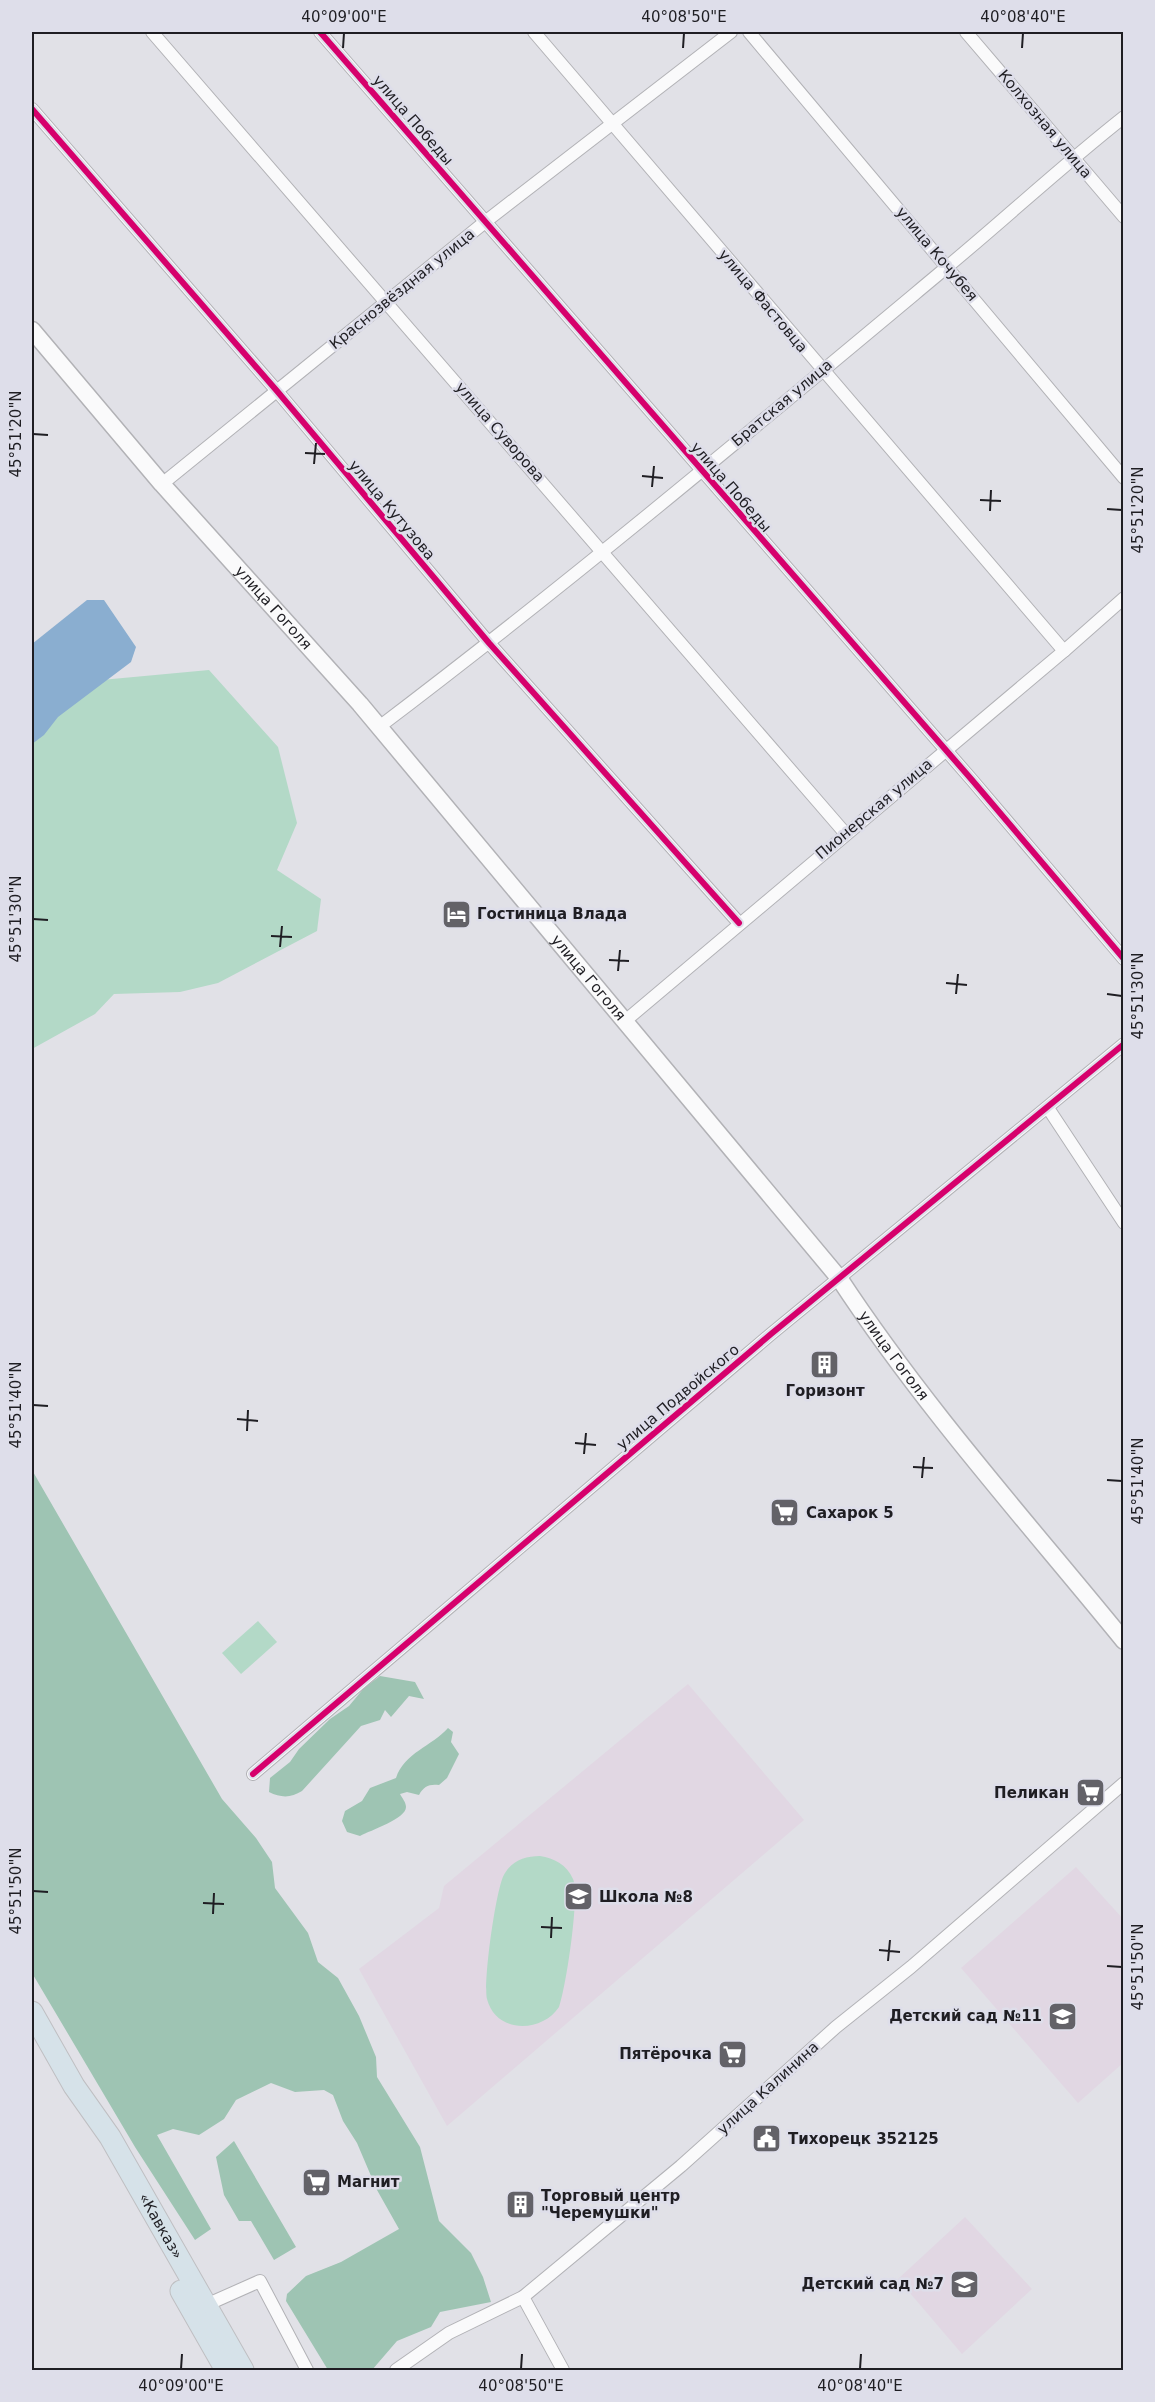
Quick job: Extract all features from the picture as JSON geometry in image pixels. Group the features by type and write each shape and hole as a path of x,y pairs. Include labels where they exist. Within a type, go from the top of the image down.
{"highway":[{"name":"«Кавказ»","path":"32,2012 74,2086 110,2137 243,2370"},
{"name":"«Кавказ»","path":"74,2086 90,2123 226,2370"}],"main road":[{"name":"улица Гоголя","path":"32,330 162,484 379,727 625,1021 839,1278 864,1315 979,1465 1124,1641"}],"street":[{"name":"улица Суворова","path":"152,32 603,550 845,833"},
{"name":"улица Победы","path":"320,32 1124,959"},
{"name":"улица Фастовца","path":"534,32 821,370 1064,651"},
{"name":"Краснозвёздная улица","path":"162,484 484,222 731,32"},
{"name":"улица Кочубея","path":"749,32 1124,478"},
{"name":"Колхозная улица","path":"966,32 1124,217"},
{"name":"улица Кутузова","path":"32,109 277,391 489,643 739,923"},
{"name":"Братская улица","path":"379,727 489,643 603,550 948,266 1073,157 1124,117"},
{"name":"Пионерская улица","path":"625,1021 1124,598"},
{"name":"улица Подвойского","path":"253,1774 839,1278 1124,1044"},
{"path":"1048,1108 1124,1223"},
{"name":"улица Калинина","path":"396,2370 449,2333 523,2297 664,2180 836,2027 911,1967 1124,1783"},
{"path":"206,2305 260,2281 308,2370"},
{"path":"523,2297 563,2370"}],"shaded area":[{"name":"Школа №8","path":"688,1684 804,1820 447,2126 359,1969 439,1908 444,1886"},
{"name":"Детский сад №11","path":"1076,1867 1124,1920 1123,2063 1078,2103 961,1968"},
{"name":"Детский сад №7","path":"965,2217 1032,2289 962,2354 898,2279"}],"green space":[{"path":"209,670 278,747 297,823 277,870 321,899 317,931 218,983 180,992 114,994 95,1014 32,1049 32,714 69,683"},
{"path":"32,1470 222,1799 256,1838 272,1862 275,1888 308,1933 318,1962 338,1978 359,2016 376,2057 377,2077 420,2147 439,2221 471,2253 483,2277 491,2302 440,2312 431,2327 397,2341 372,2370 328,2370 286,2301 287,2294 306,2276 341,2262 399,2229 377,2190 357,2143 343,2121 333,2095 324,2090 295,2092 271,2083 236,2100 224,2119 199,2135 173,2129 157,2135 211,2229 195,2240 135,2147 32,1973"},
{"path":"258,1621 277,1642 241,1674 222,1653"},
{"path":"380,1676 415,1682 424,1699 409,1696 391,1717 385,1710 380,1720 361,1726 302,1791 286,1796 269,1792 270,1778 290,1762 299,1749 330,1719 349,1706 364,1688"},
{"path":"448,1728 453,1732 451,1742 459,1754 447,1778 439,1785 427,1786 419,1795 407,1792 400,1794 406,1807 394,1820 360,1836 347,1832 342,1821 345,1811 362,1801 370,1788 396,1778 405,1762"},
{"path":"540,1856 560,1863 573,1879 575,1903 571,1942 559,2007 542,2022 520,2026 500,2019 492,2010 487,1999 489,1956 494,1914 505,1873 520,1860"},
{"path":"234,2141 296,2247 274,2260 251,2221 239,2221 224,2195 216,2157"}],"water":[{"path":"87,600 104,600 136,647 131,662 58,717 44,735 32,744 32,644"}],"cycle path":[{"path":"320,32 972,780 1124,959"},
{"path":"32,109 277,391 489,643 739,923"},
{"path":"253,1774 771,1334 1124,1044"}],"place":[{"name":"Гостиница Влада","path":"456,914"},
{"name":"Горизонт","path":"825,1364"},
{"name":"Сахарок 5","path":"785,1513"},
{"name":"Пеликан","path":"1090,1793"},
{"name":"Школа №8","path":"578,1897"},
{"name":"Детский сад №11","path":"1063,2016"},
{"name":"Пятёрочка","path":"733,2054"},
{"name":"Тихорецк 352125","path":"767,2139"},
{"name":"Магнит","path":"316,2182"},
{"name":"Торговый центр \"Черемушки\"","path":"520,2205"},
{"name":"Детский сад №7","path":"965,2284"}]}
